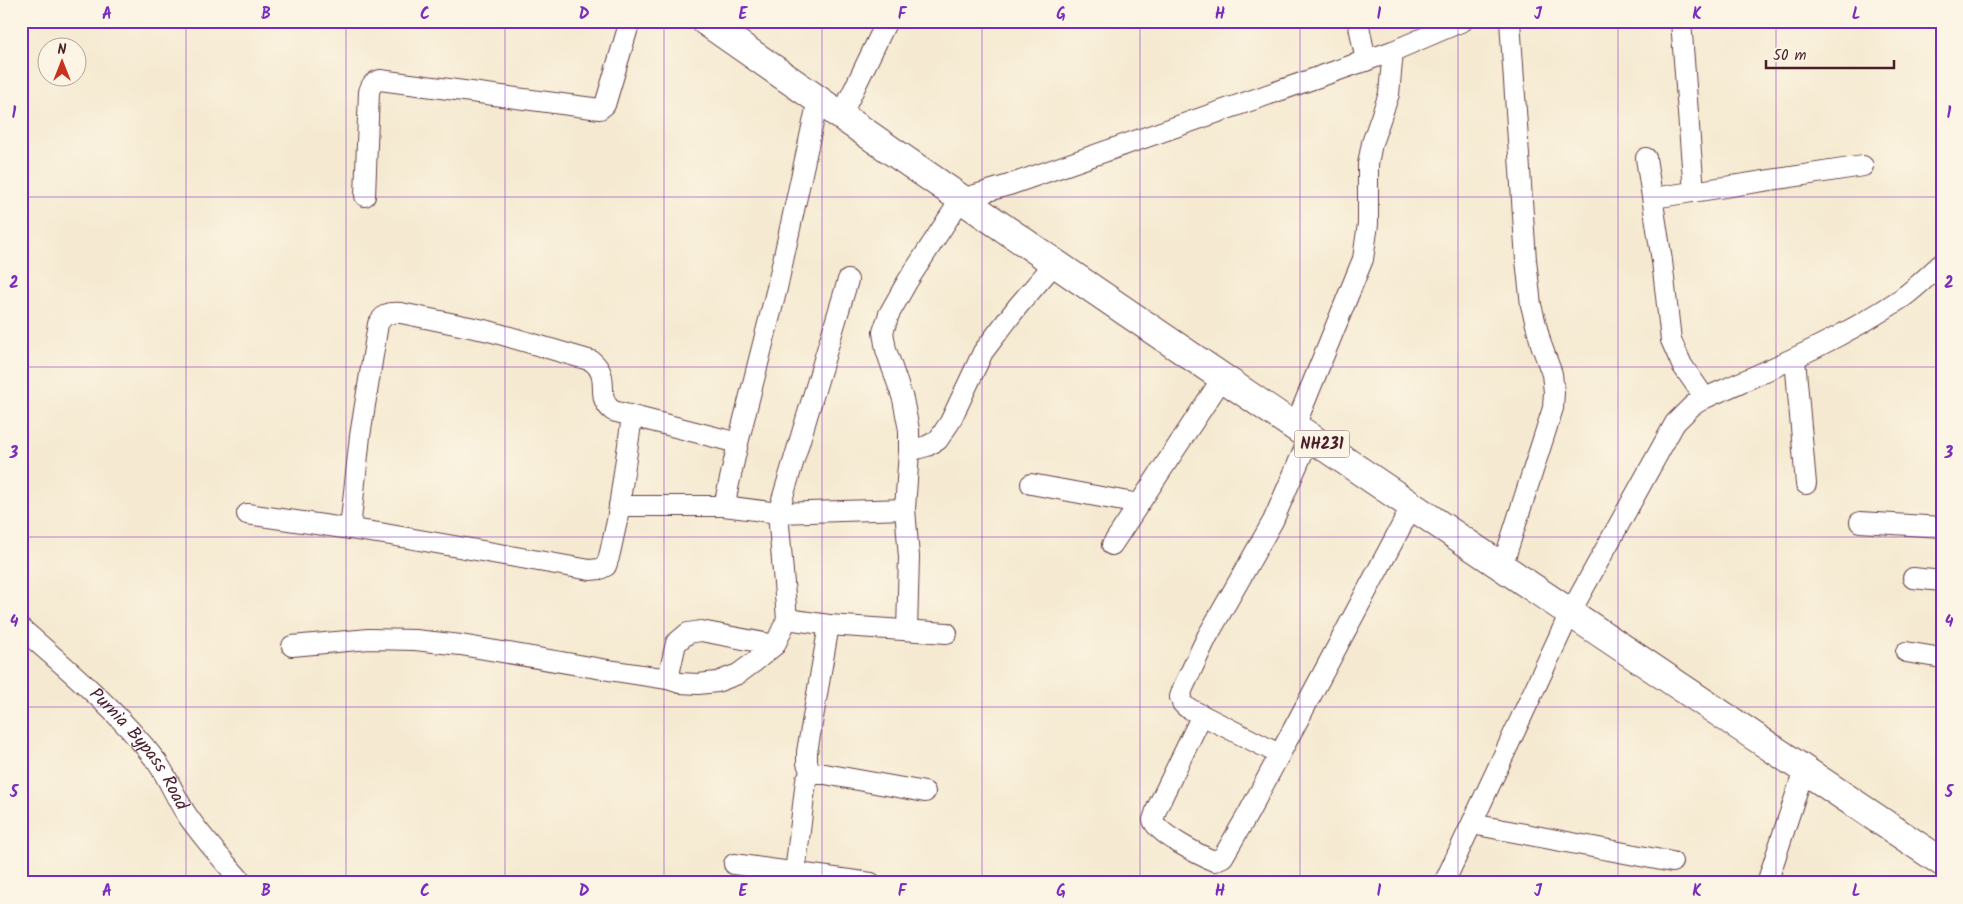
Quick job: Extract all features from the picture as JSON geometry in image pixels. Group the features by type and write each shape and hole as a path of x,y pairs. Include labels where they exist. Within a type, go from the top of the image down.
{"highway":[{"name":"NH231","path":"705,21 960,199 1570,613 1804,770 1941,856"}],"street":[{"path":"365,196 370,92 371,85 375,81 380,80 600,109 605,105 630,21"},
{"path":"841,116 887,21"},
{"path":"1358,21 1366,61"},
{"path":"907,630 909,556 905,509 909,430 903,399 886,350 884,332 889,314 907,282 960,199 1008,185 1366,61 1463,21"},
{"path":"1502,567 1553,408 1554,392 1552,374 1540,344 1530,305 1510,21"},
{"path":"1681,21 1694,192"},
{"path":"1278,754 1186,707 1180,697 1207,637 1273,521 1302,431 1363,259 1368,224 1368,164 1372,143 1389,94 1393,51"},
{"path":"724,506 777,288 818,100"},
{"path":"1646,158 1662,261 1671,340 1682,365 1705,398"},
{"path":"1652,198 1863,166"},
{"path":"909,451 927,446 938,440 950,422 983,352 1018,306 1055,263"},
{"path":"1444,883 1570,613 1675,423 1693,405 1705,398 1795,359 1836,338 1903,297 1942,263"},
{"path":"292,646 369,639 415,640 461,645 602,670 668,678 680,683 698,684 717,682 738,674 754,664 774,645 787,619 778,513 848,280"},
{"path":"350,529 364,410 378,324 383,315 390,312 401,312 489,331 592,361 600,368 603,376 606,406 613,411 632,418 664,424 738,443"},
{"path":"1795,359 1806,484"},
{"path":"1112,545 1223,378"},
{"path":"247,514 350,529 590,570 600,569 606,566 609,557 619,506 632,418"},
{"path":"1031,484 1139,504"},
{"path":"619,506 724,506 778,513 905,509"},
{"path":"1202,715 1156,808 1153,820 1159,829 1204,857 1214,861 1223,857 1412,506"},
{"path":"1860,522 1942,527"},
{"path":"1913,578 1942,581"},
{"path":"787,619 829,625 947,633"},
{"path":"811,774 807,763 807,752 829,625"},
{"name":"Purnia Bypass Road","path":"21,628 92,691 136,738 157,763 199,832 243,883"},
{"path":"668,678 676,643 688,633 701,631 774,645"},
{"path":"1906,652 1942,658"},
{"path":"1767,883 1804,770"},
{"path":"811,774 825,774 925,792"},
{"path":"795,873 806,780 811,774"},
{"path":"1472,824 1672,862"},
{"path":"734,864 871,883"}]}
